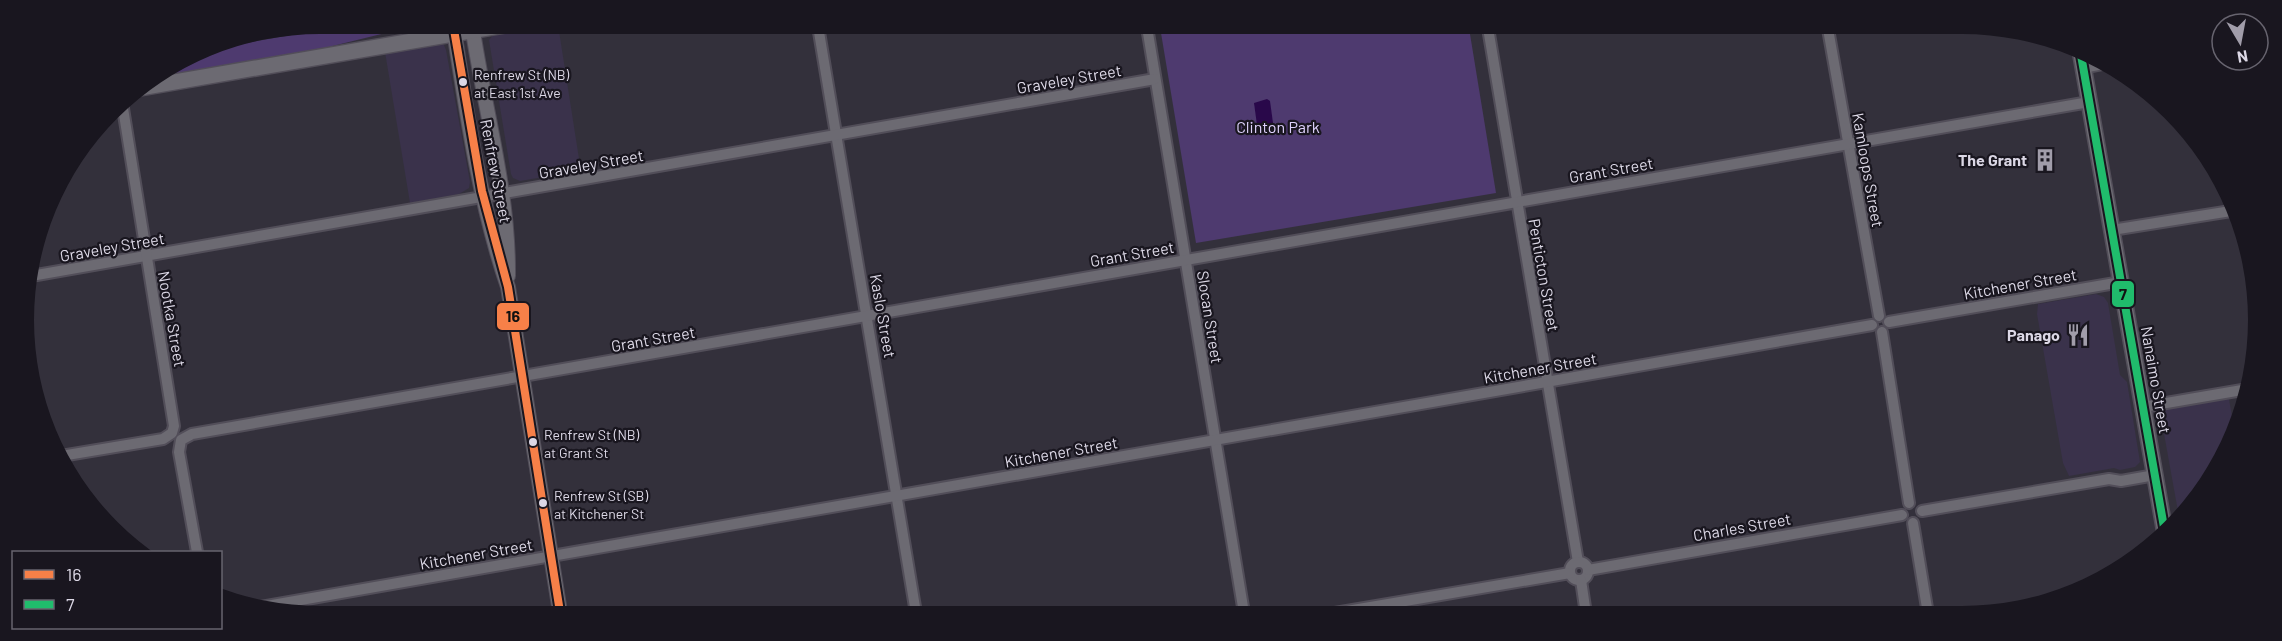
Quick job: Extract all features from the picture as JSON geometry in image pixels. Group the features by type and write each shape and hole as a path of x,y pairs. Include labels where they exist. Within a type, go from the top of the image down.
{"main road":[{"path":"160,84 427,34"},
{"name":"Nanaimo Street","path":"2082,61 2163,524"}],"street":[{"name":"Renfrew Street","path":"455,34 484,197 496,254 508,287"},
{"name":"Renfrew Street","path":"474,34 502,194 508,251 508,287 559,606"},
{"name":"Kaslo Street","path":"819,34 915,606"},
{"name":"Slocan Street","path":"1148,34 1243,606"},
{"name":"Penticton Street","path":"1489,34 1578,562"},
{"name":"Kamloops Street","path":"1829,34 1909,503"},
{"name":"Graveley Street","path":"38,275 1155,79"},
{"name":"Grant Street","path":"68,455 2089,102"},
{"name":"Nootka Street","path":"124,113 196,551"},
{"path":"2112,230 2226,212"},
{"name":"Kitchener Street","path":"283,604 1878,324 1888,328 1889,322 2121,282"},
{"path":"2143,407 2239,391"},
{"path":"1922,511 2109,479 2121,481 2155,475"},
{"path":"1909,503 1918,504 1922,511 1920,519 1913,523 1906,521 1902,514 1903,507 1909,503"},
{"name":"Charles Street","path":"1588,570 1902,514"},
{"path":"1913,523 1927,606"},
{"path":"1578,562 1584,563 1588,570 1586,577 1581,580 1573,578 1570,573 1571,567 1578,562"},
{"path":"1376,606 1570,573"},
{"path":"1581,580 1585,606"}],"shaded area":[{"path":"494,34 559,34 580,165 578,171 520,181 513,178 489,40"},
{"path":"438,43 444,45 446,50 470,182 469,188 459,194 410,203 385,52"},
{"path":"1267,99 1270,101 1273,123 1272,126 1260,128 1257,125 1254,103"},
{"path":"2096,294 2104,297 2108,303 2120,375 2127,382 2140,462 2135,467 2120,470 2114,468 2069,476 2063,463 2037,314 2038,304"},
{"path":"2229,399 2232,414 2209,464 2177,508 2161,417 2163,412 2170,408"}],"green space":[{"path":"320,34 381,34 296,55 172,76 211,56 265,40"},
{"name":"Clinton Park","path":"1161,34 1470,34 1496,193 1196,243"}],"transit line":[{"name":"16","path":"455,34 482,191 508,287 559,606"},
{"name":"7","path":"2082,61 2163,524"}],"place":[{"name":"Renfrew St (NB) at East 1st Ave","path":"463,82"},
{"name":"The Grant","path":"2045,160"},
{"name":"Panago","path":"2078,335"},
{"name":"Renfrew St (NB) at Grant St","path":"533,442"},
{"name":"Renfrew St (SB) at Kitchener St","path":"543,503"}]}
